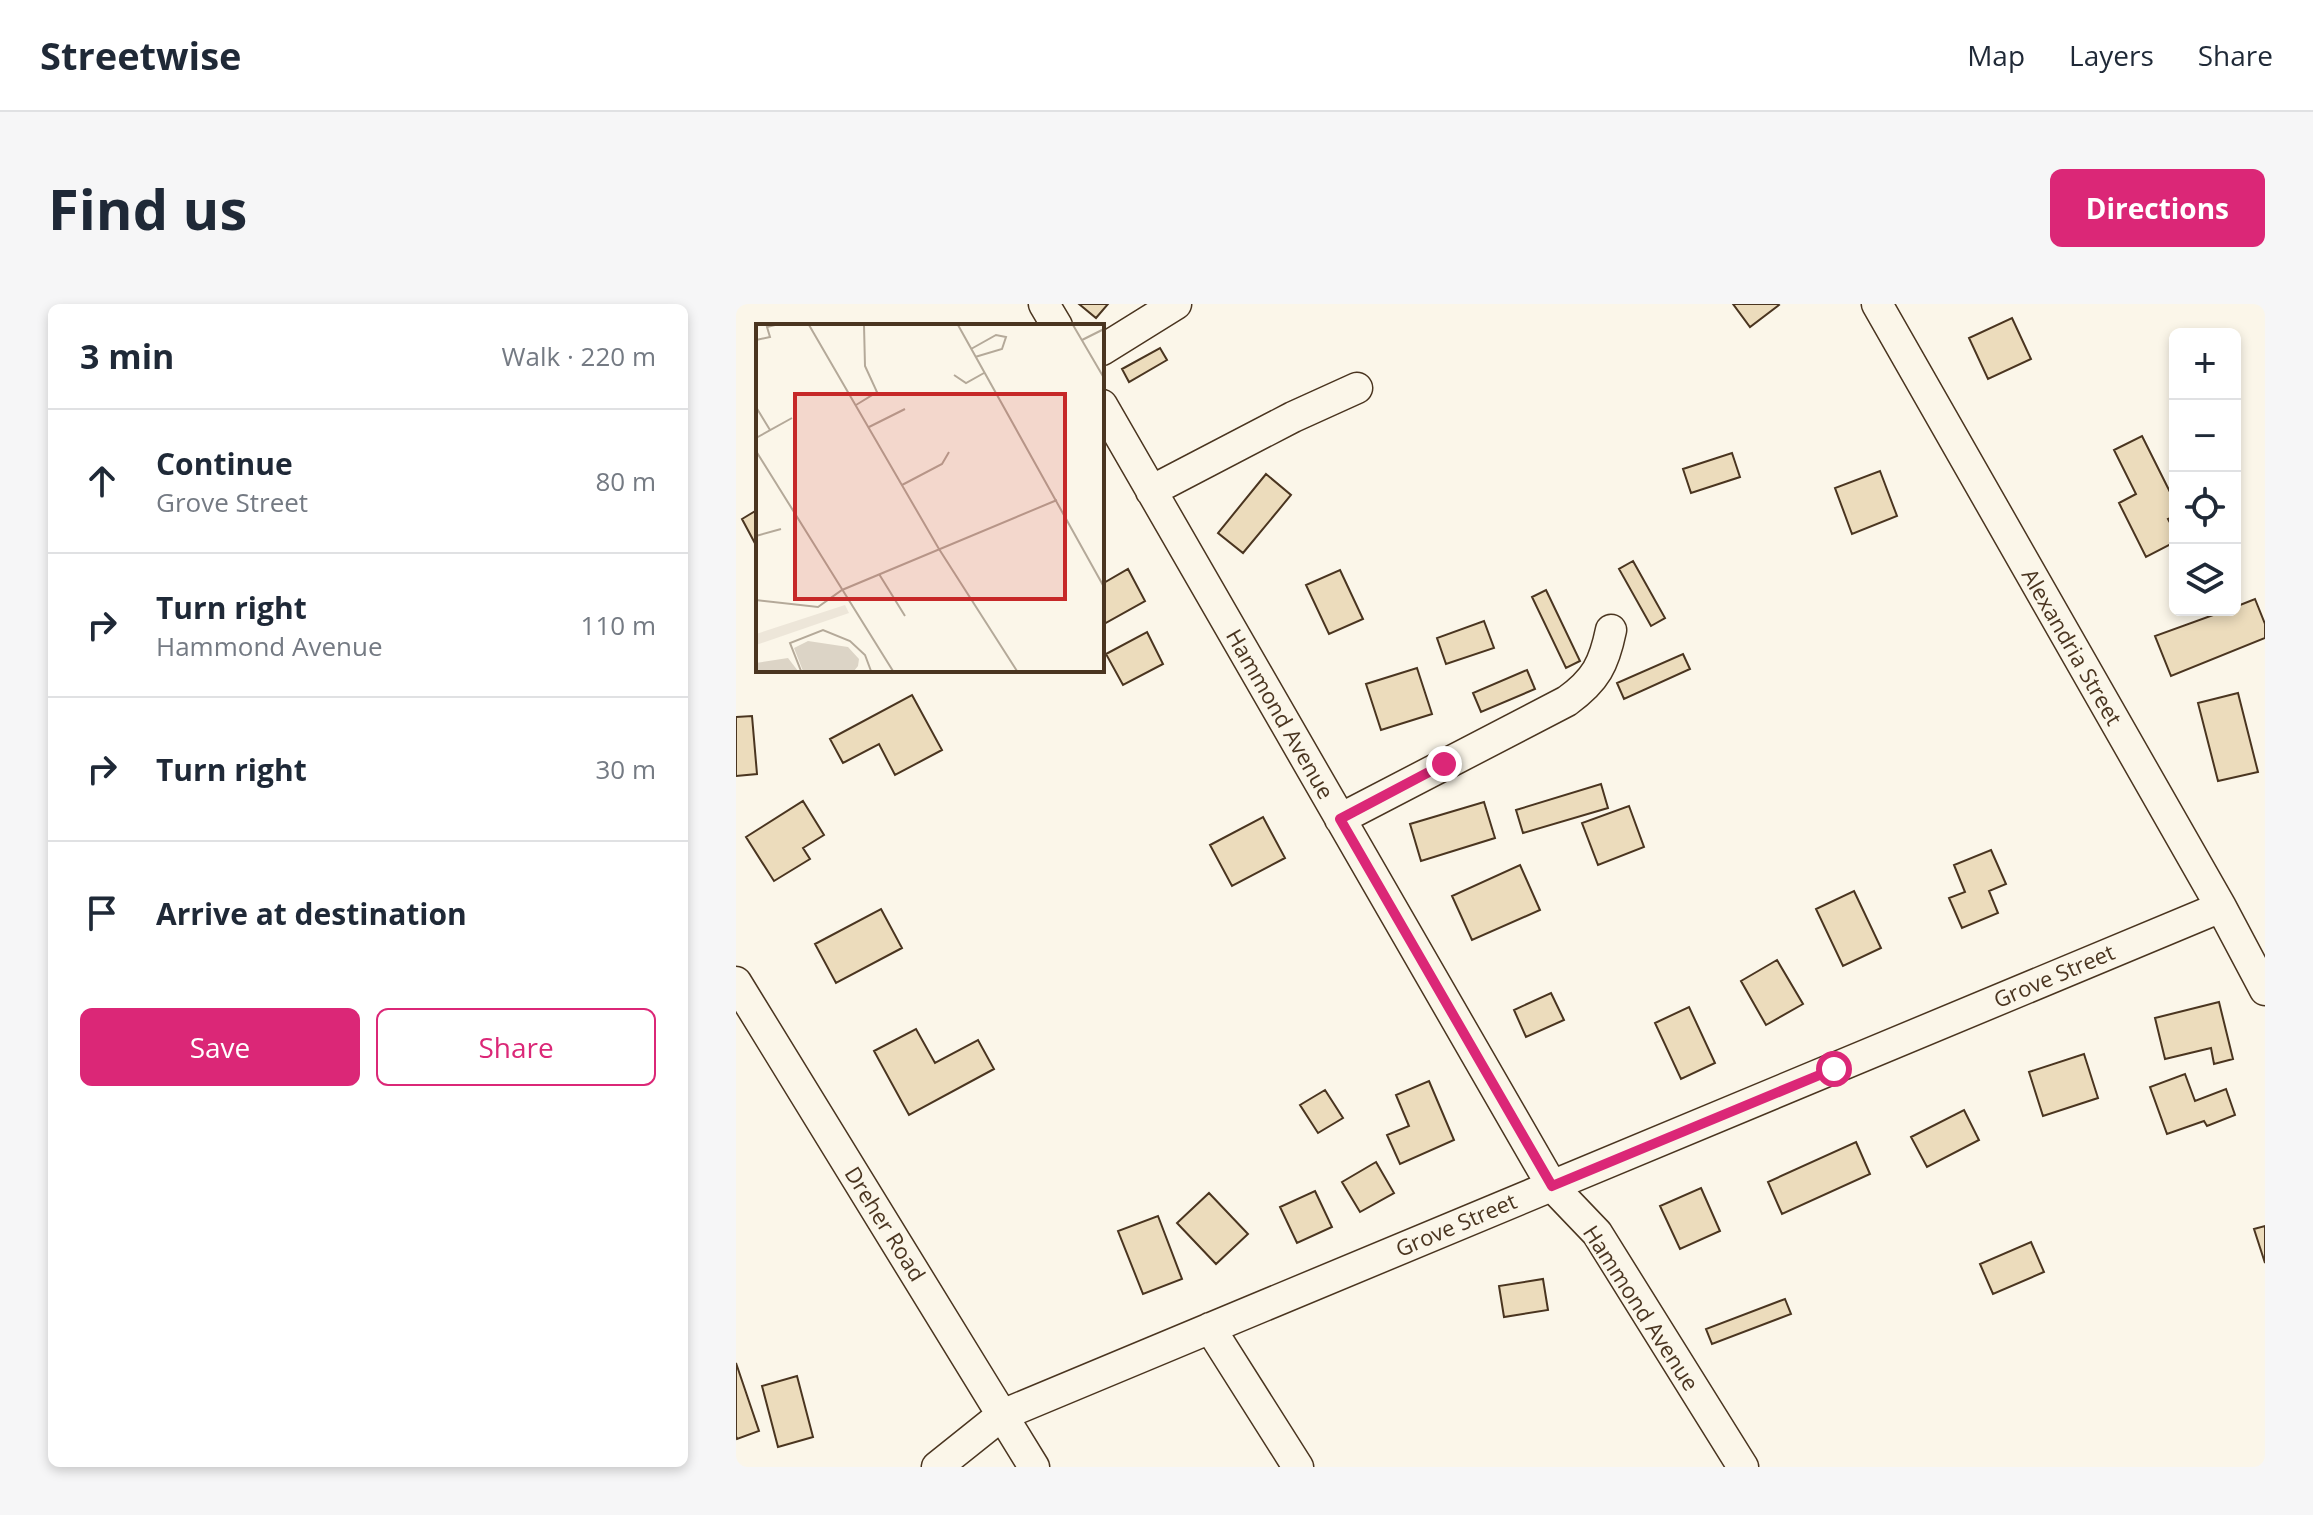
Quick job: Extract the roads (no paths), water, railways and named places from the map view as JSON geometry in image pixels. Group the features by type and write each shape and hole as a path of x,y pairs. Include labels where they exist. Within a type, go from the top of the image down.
{"street":[{"path":"1044,304 1056,324"},
{"path":"1104,349 1176,304"},
{"name":"Alexandria Street","path":"1877,304 2221,907 2265,990"},
{"path":"1151,491 1293,417 1357,388"},
{"name":"Hammond Avenue","path":"1104,409 1552,1186 1597,1233 1743,1467"},
{"path":"1340,819 1567,701 1590,683 1597,673 1611,630"},
{"name":"Grove Street","path":"937,1467 1002,1415 2221,907"},
{"name":"Dreher Road","path":"736,982 1034,1467"},
{"path":"1210,1328 1298,1467"}]}
